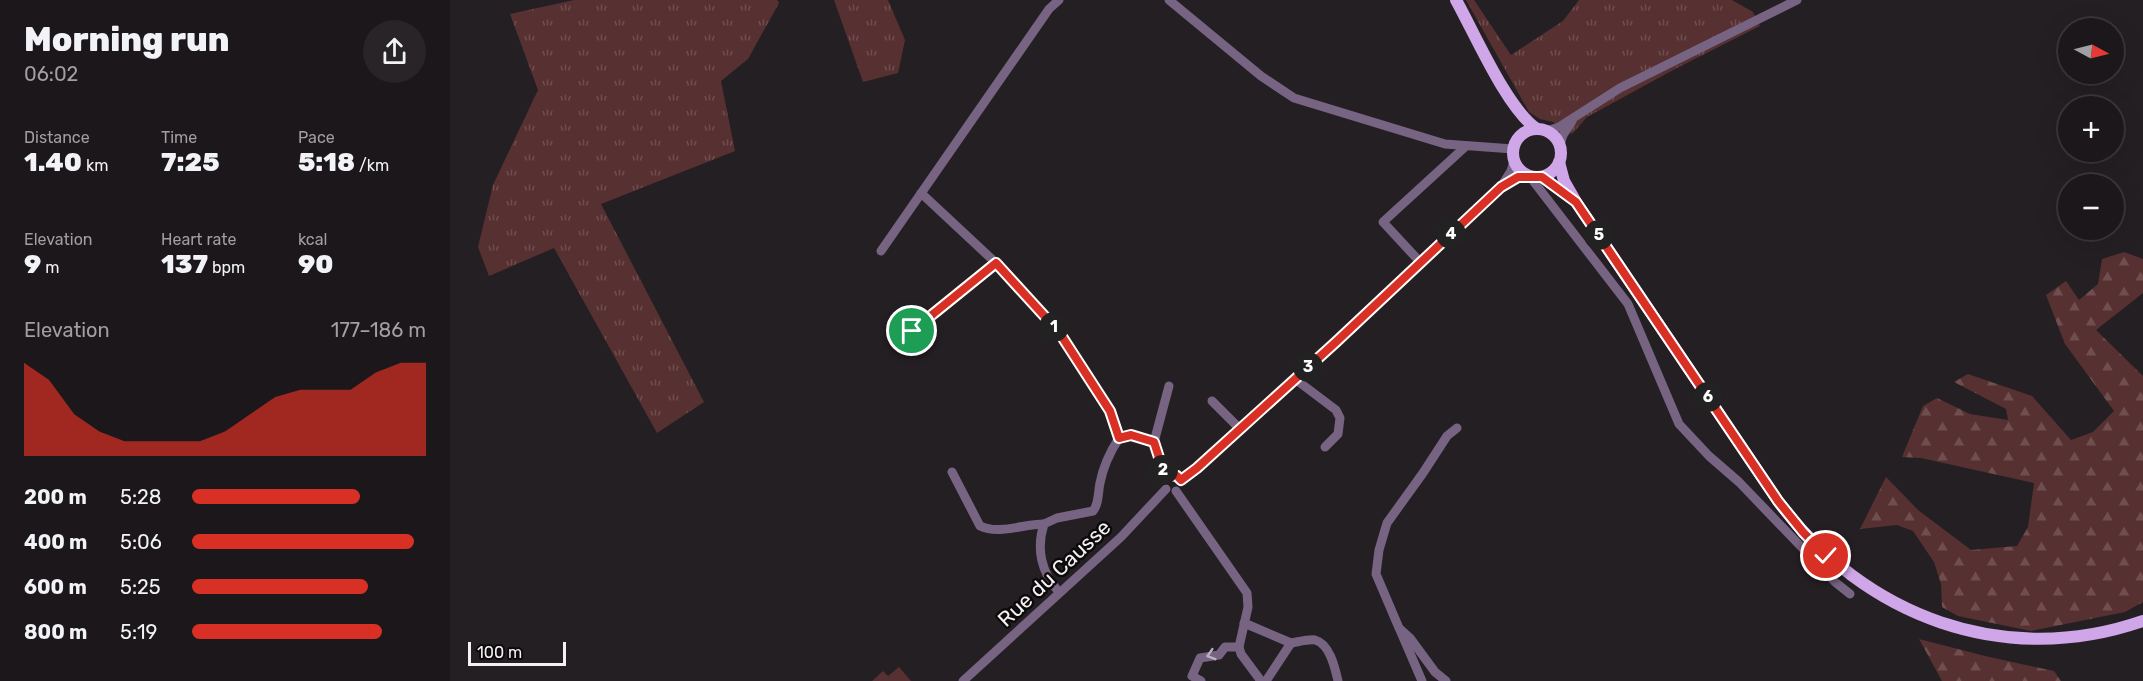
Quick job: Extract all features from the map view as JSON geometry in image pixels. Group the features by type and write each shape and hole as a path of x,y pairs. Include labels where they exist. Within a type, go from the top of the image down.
{"main road":[{"path":"1456,0 1509,98 1525,120 1556,139 1560,145 1559,162 1549,174 1535,176"},
{"path":"1509,98 1517,125 1515,150 1517,167 1576,202"},
{"path":"1515,150 1529,130 1541,130"},
{"path":"1559,162 1564,181 1576,202 1778,501 1809,538 1847,573 1877,593 1917,614 1959,628 1994,635 2035,638 2077,636 2105,632 2143,621"}],"street":[{"path":"881,251 1042,19 1059,0"},
{"path":"1169,0 1261,76 1293,98 1445,144 1515,150 1511,171 1501,187"},
{"path":"1541,130 1556,128 1620,88 1797,0"},
{"path":"1560,145 1563,135 1575,117"},
{"path":"1421,263 1383,222 1465,147"},
{"path":"1169,386 1154,442 1166,477 1164,484 1170,492 1176,491 1181,485 1181,480 1295,379 1501,187 1518,177 1535,176 1534,182 1628,304 1679,424 1709,456 1739,482 1835,582 1850,594"},
{"path":"921,193 996,263 1059,332 1110,411 1119,438 1106,464 1096,507 1093,511 1057,518 1044,524 1027,524 997,531 980,526 952,472"},
{"path":"908,334 996,263"},
{"path":"1295,379 1336,410 1340,418 1338,435 1325,447"},
{"path":"1212,401 1240,429"},
{"path":"1422,681 1376,574 1387,523 1447,436 1457,428"},
{"path":"1119,438 1131,435 1154,442"},
{"path":"1166,477 1174,475 1181,480"},
{"name":"Rue du Causse","path":"963,681 1121,537 1166,489"},
{"path":"1176,491 1247,593 1248,607 1239,647 1258,680 1291,643"},
{"path":"1044,524 1039,538 1044,574 1059,592"},
{"path":"1244,623 1291,643 1313,640 1322,644 1334,664 1338,681"},
{"path":"1399,628 1446,681"},
{"path":"1197,679 1200,658 1219,655 1225,647 1239,647"}],"green space":[{"path":"574,0 777,0 779,3 748,59 721,81 735,151 601,204 704,402 657,433 554,248 489,276 478,247 493,185 538,90 510,14"},
{"path":"834,0 888,0 905,40 898,73 863,82"},
{"path":"1466,0 1474,0 1511,55 1563,21 1579,0 1732,0 1753,12 1760,26 1587,117 1572,134 1553,122 1540,119 1529,112"},
{"path":"2124,252 2143,259 2143,293 2096,330 2143,376 2143,602 2125,612 2031,631 1958,616 1942,607 1941,584 1934,562 1913,531 1897,525 1860,529 1886,477 1918,510 1971,550 2017,546 2028,527 2034,483 1921,458 1902,457 1923,406 1937,398 1970,414 2008,420 2006,409 1954,382 1968,374 2032,396 2071,440 2093,432 2114,411 2065,344 2046,295 2066,281 2079,300 2098,284 2102,259"},
{"path":"1919,639 2054,671 2061,681 1942,681"},
{"path":"899,667 911,681 872,681 883,671 888,676"}],"route":[{"path":"912,331 996,263 1059,332 1110,411 1117,436 1119,438 1131,435 1154,442 1166,477 1172,475 1181,480 1336,342 1501,187 1518,177 1542,177 1576,202 1790,518 1826,556"}]}
